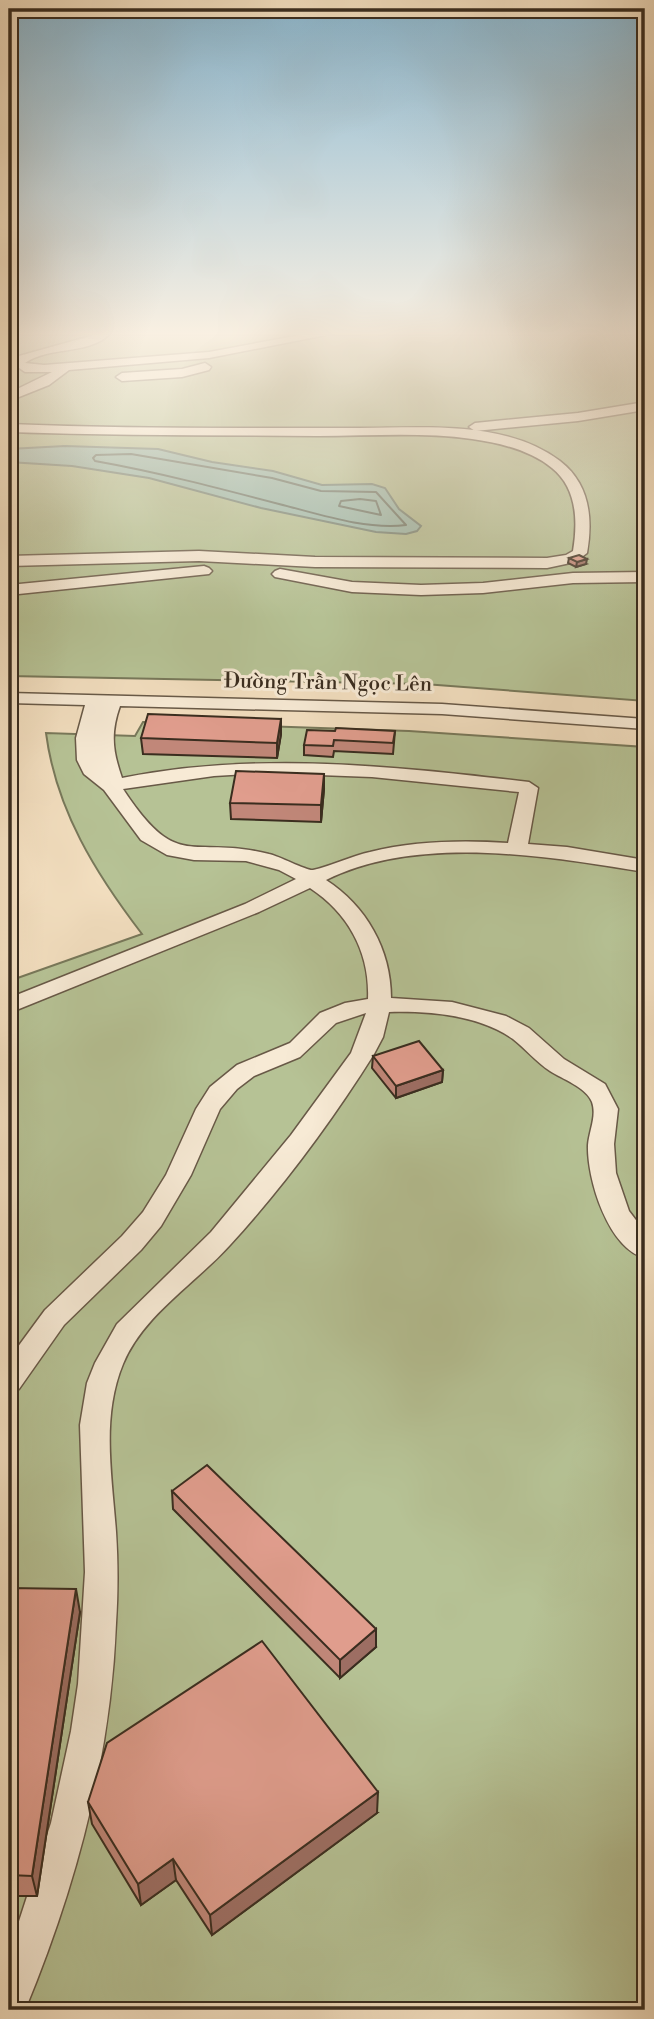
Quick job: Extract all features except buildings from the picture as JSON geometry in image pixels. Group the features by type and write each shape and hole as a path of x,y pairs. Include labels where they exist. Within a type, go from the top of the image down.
{"street":[{"path":"39,429 130,433 434,429"},
{"path":"9,561 199,556 315,562 554,562 570,559 580,553 584,516 580,495 558,466 531,450 495,439 410,429"},
{"path":"554,562 565,579"},
{"path":"9,590 67,587 146,575 200,571 277,574 352,587 401,590 483,588 565,579 645,577"},
{"name":"Đường Trần Ngọc Lên","path":"9,698 479,711 645,724"},
{"path":"9,2000 45,1905 65,1837 82,1768 93,1703 102,1583 94,1458 96,1407 101,1383 121,1340 135,1320 217,1242 314,1122 362,1054 370,1038 379,1005 379,976 371,944 349,912 310,878 291,867 268,859 243,855 189,854 161,845 144,832 111,786 96,779 85,757 84,734 104,701"},
{"path":"111,786 173,774 251,769 382,773 529,788 517,849"},
{"path":"9,1006 252,908 310,878 351,863 442,846 567,853 645,866"},
{"path":"9,1381 46,1326 115,1262 151,1220 187,1158 204,1115 221,1091 245,1070 294,1051 323,1020 348,1010 379,1005 415,1004 501,1023 523,1034 548,1058 594,1088 605,1103 607,1112 601,1144 608,1190 620,1220 645,1248"}],"green space":[{"path":"9,429 645,429 645,701 424,684 9,676"},
{"path":"143,722 409,731 645,747 645,2010 9,2010 9,981 142,934 109,888 80,840 59,788 46,733 135,736"}],"water":[{"path":"65,446 158,449 212,462 273,471 322,485 372,484 385,488 399,509 421,526 417,531 406,534 376,532 261,508 149,478 72,466 9,462 9,449"}]}
